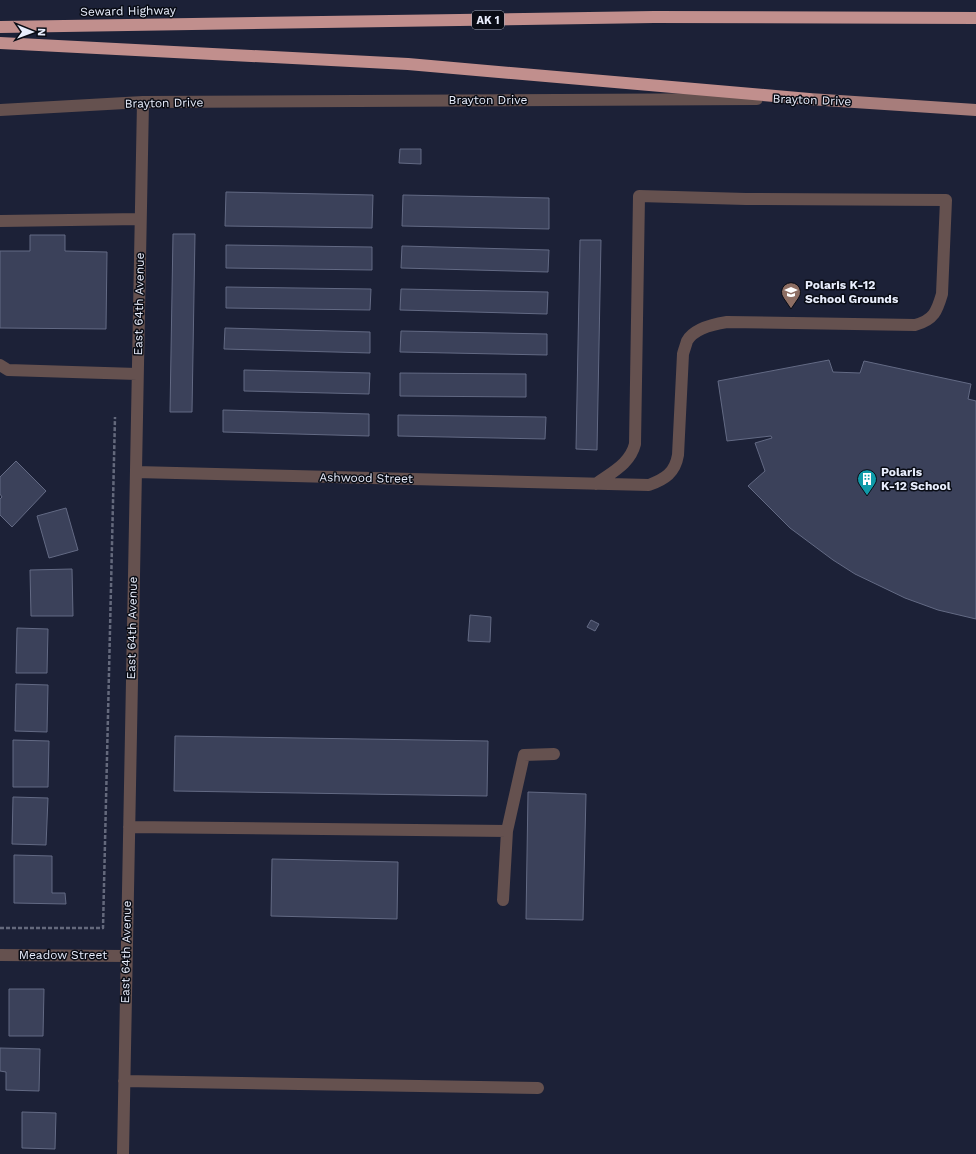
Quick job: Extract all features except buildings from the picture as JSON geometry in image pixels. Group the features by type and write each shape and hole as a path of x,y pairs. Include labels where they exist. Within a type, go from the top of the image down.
{"highway":[{"name":"Seward Highway","path":"0,27 654,18 976,18"},
{"path":"0,43 408,64 809,99"}],"main road":[{"name":"Brayton Drive","path":"809,99 976,110"}],"street":[{"name":"Brayton Drive","path":"0,110 143,102 809,99"},
{"name":"East 64th Avenue","path":"123,1154 143,102"},
{"name":"Ashwood Street","path":"136,472 596,484 649,485 660,481 670,473 676,465 678,456 683,354 688,340 700,330 713,324 727,322 916,325 925,322 933,316 939,306 942,294 946,200 768,199 639,196 635,444 629,460 596,484"},
{"path":"0,221 140,219"},
{"path":"0,365 8,370 137,374"},
{"path":"503,900 507,831 524,755 554,754"},
{"path":"129,827 507,831"},
{"name":"Meadow Street","path":"0,955 126,956"},
{"path":"124,1081 538,1088"}],"path":[{"path":"0,928 103,928 115,417"}],"place":[{"name":"Polaris K-12 School Grounds","path":"791,309"},
{"name":"Polaris K-12 School","path":"867,496"}]}
